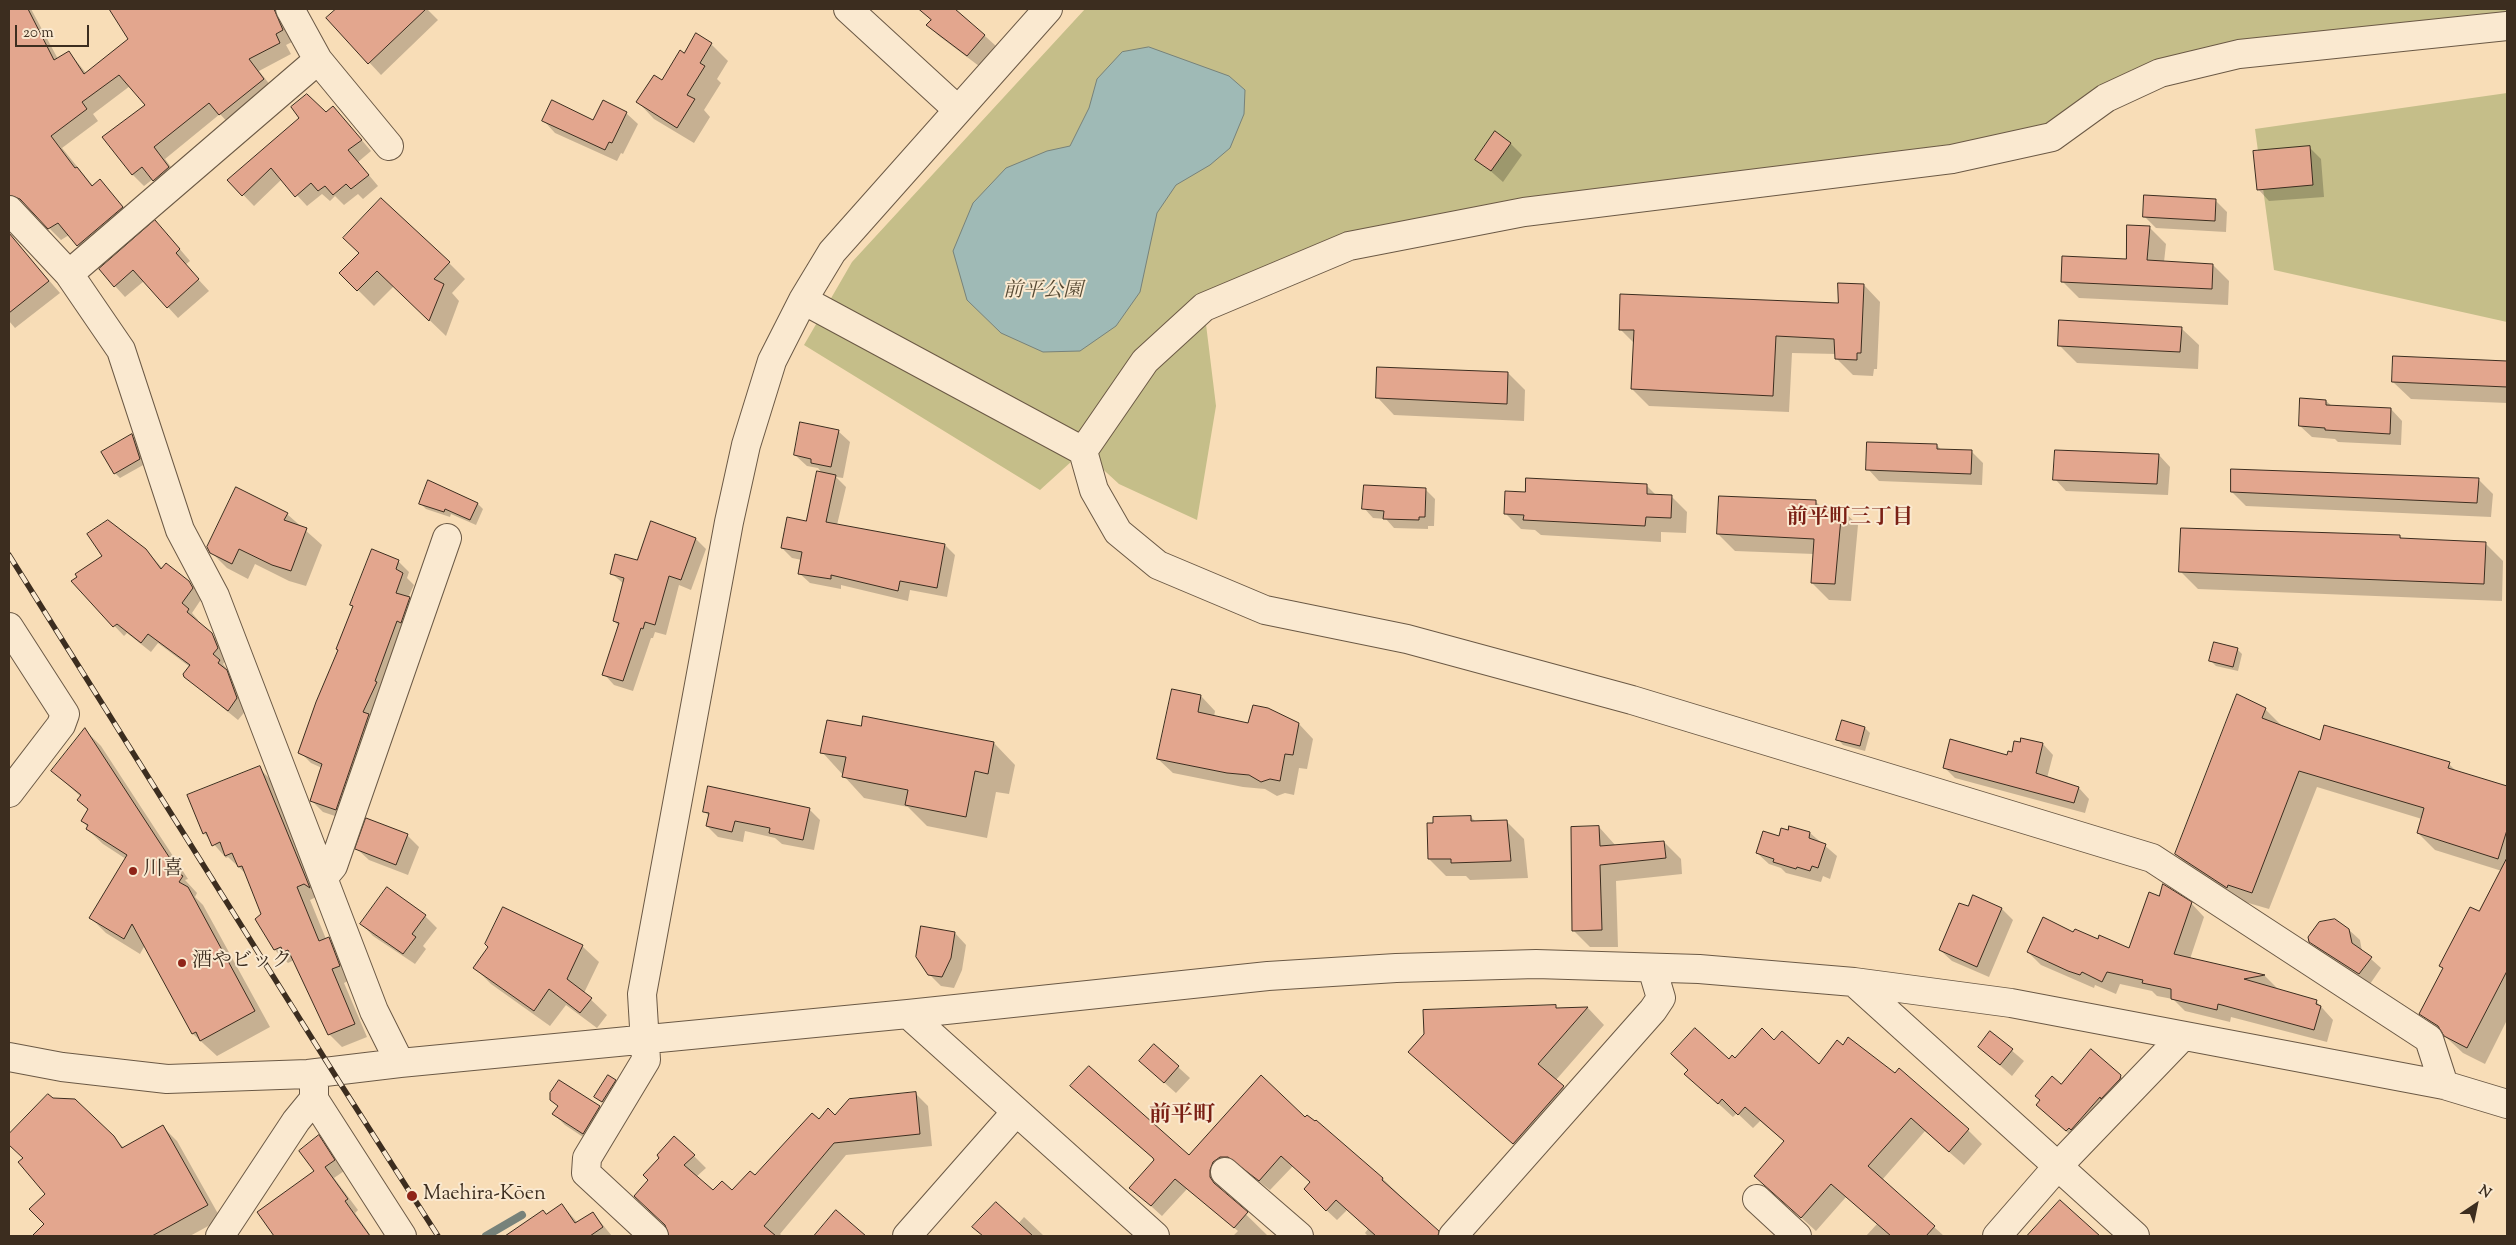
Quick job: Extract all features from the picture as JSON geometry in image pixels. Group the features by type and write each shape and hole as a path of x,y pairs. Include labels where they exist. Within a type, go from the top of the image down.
{"street":[{"path":"848,9 958,110"},
{"path":"654,1236 586,1174 586,1158 646,1060 642,994 731,512 746,445 772,361 803,300 832,252 1048,9"},
{"path":"294,11 318,60 389,146"},
{"path":"1083,451 1145,361 1204,308 1349,246 1524,212 1952,159 2052,137 2106,98 2160,73 2239,54 2507,26"},
{"path":"69,274 318,60"},
{"path":"9,210 69,274 121,350 180,530 215,596 374,1011 400,1063"},
{"path":"803,300 1083,451 1094,490 1118,532 1158,565 1265,610 1407,639 1623,698 2152,858 2429,1039 2444,1085"},
{"path":"323,878 333,866 447,538"},
{"path":"9,627 64,714 60,725 13,780"},
{"path":"9,1058 62,1067 167,1079 311,1086 400,1063 908,1014 1268,976 1396,968 1536,964 1699,969 1854,982 2011,1004 2444,1085 2507,1104"},
{"path":"1453,1236 1653,1010 1661,998 1652,968"},
{"path":"1854,982 2135,1236"},
{"path":"908,1014 1155,1236"},
{"path":"1997,1236 2057,1167 2182,1037"},
{"path":"220,1236 296,1121 311,1086"},
{"path":"311,1086 402,1236"},
{"path":"906,1236 1016,1112"},
{"path":"1226,1172 1300,1236"},
{"path":"1757,1200 1797,1236"}],"green space":[{"name":"前平公園","path":"1085,9 2507,9 2507,24 2160,73 2052,137 1349,246 1204,308 1216,406 1197,520 1119,484 1083,451 1040,490 804,345 852,262"},
{"path":"2507,93 2507,322 2274,270 2255,129"}],"water":[{"path":"1149,47 1229,76 1245,90 1244,114 1230,148 1210,165 1176,185 1157,213 1140,292 1116,326 1080,351 1043,352 1001,333 967,300 953,251 973,203 1006,168 1047,151 1070,146 1089,108 1097,79 1122,52"}],"building":[{"path":"9,9 28,9 54,60 69,51 84,74 128,39 109,9 274,9 283,30 276,34 280,43 249,59 264,79 219,115 209,103 154,147 169,167 153,181 142,167 132,175 102,137 145,105 119,75 82,102 87,109 51,136 75,168 77,167 92,186 100,179 123,207 77,246 58,223 48,229 20,199 9,195"},
{"path":"336,9 426,9 368,64 326,18"},
{"path":"919,9 955,9 985,35 967,56 926,25 931,20"},
{"path":"696,33 712,43 700,63 705,66 687,95 695,99 677,128 636,102 654,75 662,80 680,50 684,53"},
{"path":"307,94 326,112 333,106 362,140 348,150 369,175 351,189 346,184 333,195 325,186 318,191 311,183 295,197 271,168 242,196 227,180 299,118 291,107"},
{"path":"552,100 593,120 603,100 627,112 612,143 609,142 605,150 542,121"},
{"path":"1495,131 1511,143 1491,171 1475,160"},
{"path":"2310,146 2313,185 2257,190 2253,151"},
{"path":"2144,195 2216,199 2215,221 2143,217"},
{"path":"381,198 450,262 434,279 444,284 429,321 377,271 357,291 339,273 359,253 343,238"},
{"path":"155,220 180,249 176,253 199,279 167,308 133,270 114,287 99,269"},
{"path":"2127,225 2150,226 2147,260 2213,264 2212,289 2061,282 2062,256 2126,259"},
{"path":"9,233 49,281 9,313"},
{"path":"1838,283 1864,284 1861,353 1857,353 1857,360 1835,359 1834,339 1776,336 1773,396 1631,389 1634,330 1619,330 1620,294 1838,303"},
{"path":"2059,320 2182,327 2180,352 2058,346"},
{"path":"2393,356 2507,361 2507,387 2392,382"},
{"path":"1377,367 1508,372 1507,404 1376,398"},
{"path":"2300,398 2326,400 2326,405 2391,408 2390,434 2325,430 2325,428 2299,426"},
{"path":"800,422 839,430 831,467 811,463 811,459 794,455"},
{"path":"132,434 140,459 114,474 101,452"},
{"path":"1867,442 1937,444 1937,449 1972,450 1971,474 1866,470"},
{"path":"2055,450 2159,454 2157,484 2053,480"},
{"path":"2231,469 2479,478 2477,503 2231,492"},
{"path":"817,471 836,475 826,522 945,544 937,588 900,581 898,591 831,575 831,579 798,574 802,552 781,548 787,517 806,521"},
{"path":"1526,478 1647,484 1647,494 1672,495 1671,518 1646,517 1645,526 1523,520 1524,515 1504,514 1505,491 1525,492"},
{"path":"428,480 478,503 470,520 445,509 444,512 419,504"},
{"path":"1364,485 1426,488 1425,517 1419,517 1419,520 1383,519 1384,511 1362,509"},
{"path":"236,487 288,513 284,520 307,528 291,571 272,565 239,549 232,564 210,553 207,547"},
{"path":"1719,496 1816,500 1816,506 1842,507 1835,584 1811,583 1814,539 1717,534"},
{"path":"108,520 146,549 161,569 166,563 189,581 193,588 182,603 189,609 187,612 212,633 218,648 213,654 220,660 218,663 227,670 237,698 228,711 184,677 183,674 190,665 148,634 141,643 117,624 113,627 71,581 77,577 75,574 102,556 87,534"},
{"path":"651,521 696,538 681,580 669,576 655,625 645,622 643,629 641,628 623,681 602,675 619,623 613,621 624,578 610,574 615,554 637,560"},
{"path":"2181,528 2400,535 2400,538 2486,542 2484,584 2179,572"},
{"path":"372,549 399,560 396,569 403,573 396,593 410,597 401,623 397,621 375,681 377,682 363,712 369,714 336,810 310,801 322,764 298,753 316,702 338,650 336,649 353,606 350,605"},
{"path":"2214,642 2238,648 2233,667 2209,661"},
{"path":"1172,689 1201,695 1198,712 1248,723 1253,705 1268,708 1299,723 1293,755 1285,754 1280,781 1270,779 1261,782 1249,775 1227,773 1157,759"},
{"path":"2237,694 2266,708 2262,718 2320,740 2324,725 2450,762 2448,768 2507,786 2507,830 2498,859 2417,833 2424,808 2299,771 2252,893 2228,885 2227,888 2175,854"},
{"path":"863,716 994,742 988,774 975,771 966,817 905,805 908,790 842,777 846,757 820,753 827,720 861,726"},
{"path":"1842,720 1865,727 1860,746 1836,740"},
{"path":"85,728 173,863 166,866 183,876 179,882 188,887 255,1011 200,1041 196,1032 192,1034 132,924 124,939 89,918 127,855 86,829 88,825 81,821 88,809 77,800 81,795 51,771"},
{"path":"2021,738 2043,743 2036,773 2079,787 2074,803 1943,768 1950,739 2007,755 2008,751 2012,752 2014,741 2020,742"},
{"path":"260,766 310,888 304,884 297,887 319,941 329,937 340,966 332,969 355,1024 328,1035 288,950 283,952 281,947 274,950 255,919 261,914 242,866 238,867 232,853 225,856 220,842 212,846 206,832 203,834 187,795"},
{"path":"708,786 810,808 803,840 769,833 770,828 735,821 732,832 706,826 709,813 703,812"},
{"path":"1471,816 1471,821 1507,820 1511,861 1451,863 1451,859 1428,859 1427,823 1433,823 1433,817"},
{"path":"366,818 408,834 396,865 355,849"},
{"path":"1599,826 1600,846 1664,841 1666,858 1600,865 1602,930 1572,931 1571,827"},
{"path":"1789,826 1810,832 1809,838 1826,844 1818,868 1812,866 1810,871 1797,867 1796,869 1773,862 1774,859 1756,853 1763,831 1779,836 1781,828 1788,830"},
{"path":"2507,858 2507,971 2467,1048 2444,1036 2438,1026 2419,1014 2443,968 2439,966 2470,907 2479,911"},
{"path":"2163,884 2192,902 2174,954 2265,975 2244,979 2317,1000 2316,1004 2321,1006 2314,1030 2218,1004 2217,1010 2171,999 2171,989 2142,983 2143,980 2107,972 2102,982 2082,972 2080,975 2068,971 2027,952 2043,917 2073,932 2075,929 2098,939 2099,935 2129,948 2149,892 2159,896"},
{"path":"387,887 426,915 412,934 416,937 403,954 360,924"},
{"path":"1973,895 2002,908 1977,967 1939,950 1959,903 1968,906"},
{"path":"503,907 583,945 567,979 592,998 580,1013 549,989 534,1011 473,968 488,947 485,944"},
{"path":"2335,919 2349,929 2352,943 2372,957 2359,974 2309,942 2308,937 2319,922"},
{"path":"921,926 955,932 951,958 942,977 928,975 916,957"},
{"path":"1556,1005 1556,1008 1588,1007 1538,1064 1564,1086 1513,1144 1408,1052 1424,1034 1423,1010"},
{"path":"1695,1028 1729,1059 1732,1055 1735,1058 1762,1028 1774,1040 1782,1031 1819,1064 1837,1040 1843,1045 1848,1037 1895,1073 1899,1068 1969,1129 1949,1152 1911,1118 1868,1166 1935,1226 1926,1236 1891,1236 1831,1184 1801,1218 1754,1176 1784,1141 1745,1107 1738,1115 1722,1099 1718,1104 1684,1074 1688,1070 1671,1054"},
{"path":"1990,1031 2013,1049 2000,1065 1978,1047"},
{"path":"1154,1044 1179,1066 1164,1083 1139,1061"},
{"path":"2091,1049 2121,1075 2120,1079 2101,1099 2100,1097 2071,1130 2069,1128 2066,1131 2036,1105 2040,1100 2035,1096 2052,1076 2061,1084"},
{"path":"1089,1066 1189,1155 1261,1075 1305,1117 1307,1115 1316,1120 1383,1178 1382,1180 1439,1231 1438,1236 1376,1236 1336,1200 1326,1211 1304,1189 1310,1182 1281,1156 1259,1181 1228,1157 1220,1157 1213,1162 1210,1177 1214,1183 1248,1212 1234,1228 1175,1179 1151,1206 1129,1188 1154,1160 1153,1158 1070,1086"},
{"path":"608,1075 616,1080 602,1102 594,1097"},
{"path":"559,1080 600,1106 583,1134 552,1114 558,1106 550,1100 550,1093"},
{"path":"916,1092 920,1134 834,1143 764,1226 776,1236 669,1236 665,1225 634,1196 648,1180 643,1175 659,1158 657,1155 674,1136 695,1155 684,1165 713,1190 722,1181 732,1190 750,1171 755,1175 812,1113 819,1119 828,1108 835,1115 849,1099"},
{"path":"48,1094 53,1098 75,1099 114,1136 122,1148 163,1125 208,1205 152,1236 32,1236 44,1224 29,1209 45,1194 18,1162 23,1158 9,1145 9,1134"},
{"path":"319,1135 335,1160 325,1167 348,1199 345,1201 370,1236 274,1236 257,1212 314,1171 299,1151"},
{"path":"2060,1200 2100,1236 2027,1236"},
{"path":"996,1202 1033,1236 983,1236 972,1227"},
{"path":"562,1204 575,1223 593,1212 603,1227 590,1236 505,1236 543,1210 546,1214"},
{"path":"836,1210 866,1236 814,1236"}],"waterway":[{"path":"486,1236 522,1215"}],"railway":[{"path":"9,555 438,1236"}],"place":[{"name":"川喜","path":"133,871"},
{"name":"酒やビック","path":"182,963"},
{"name":"Maehira-Kōen","path":"412,1196"}],"district":[{"name":"前平町三丁目","path":"1850,519"},
{"name":"前平町","path":"1182,1117"}]}
